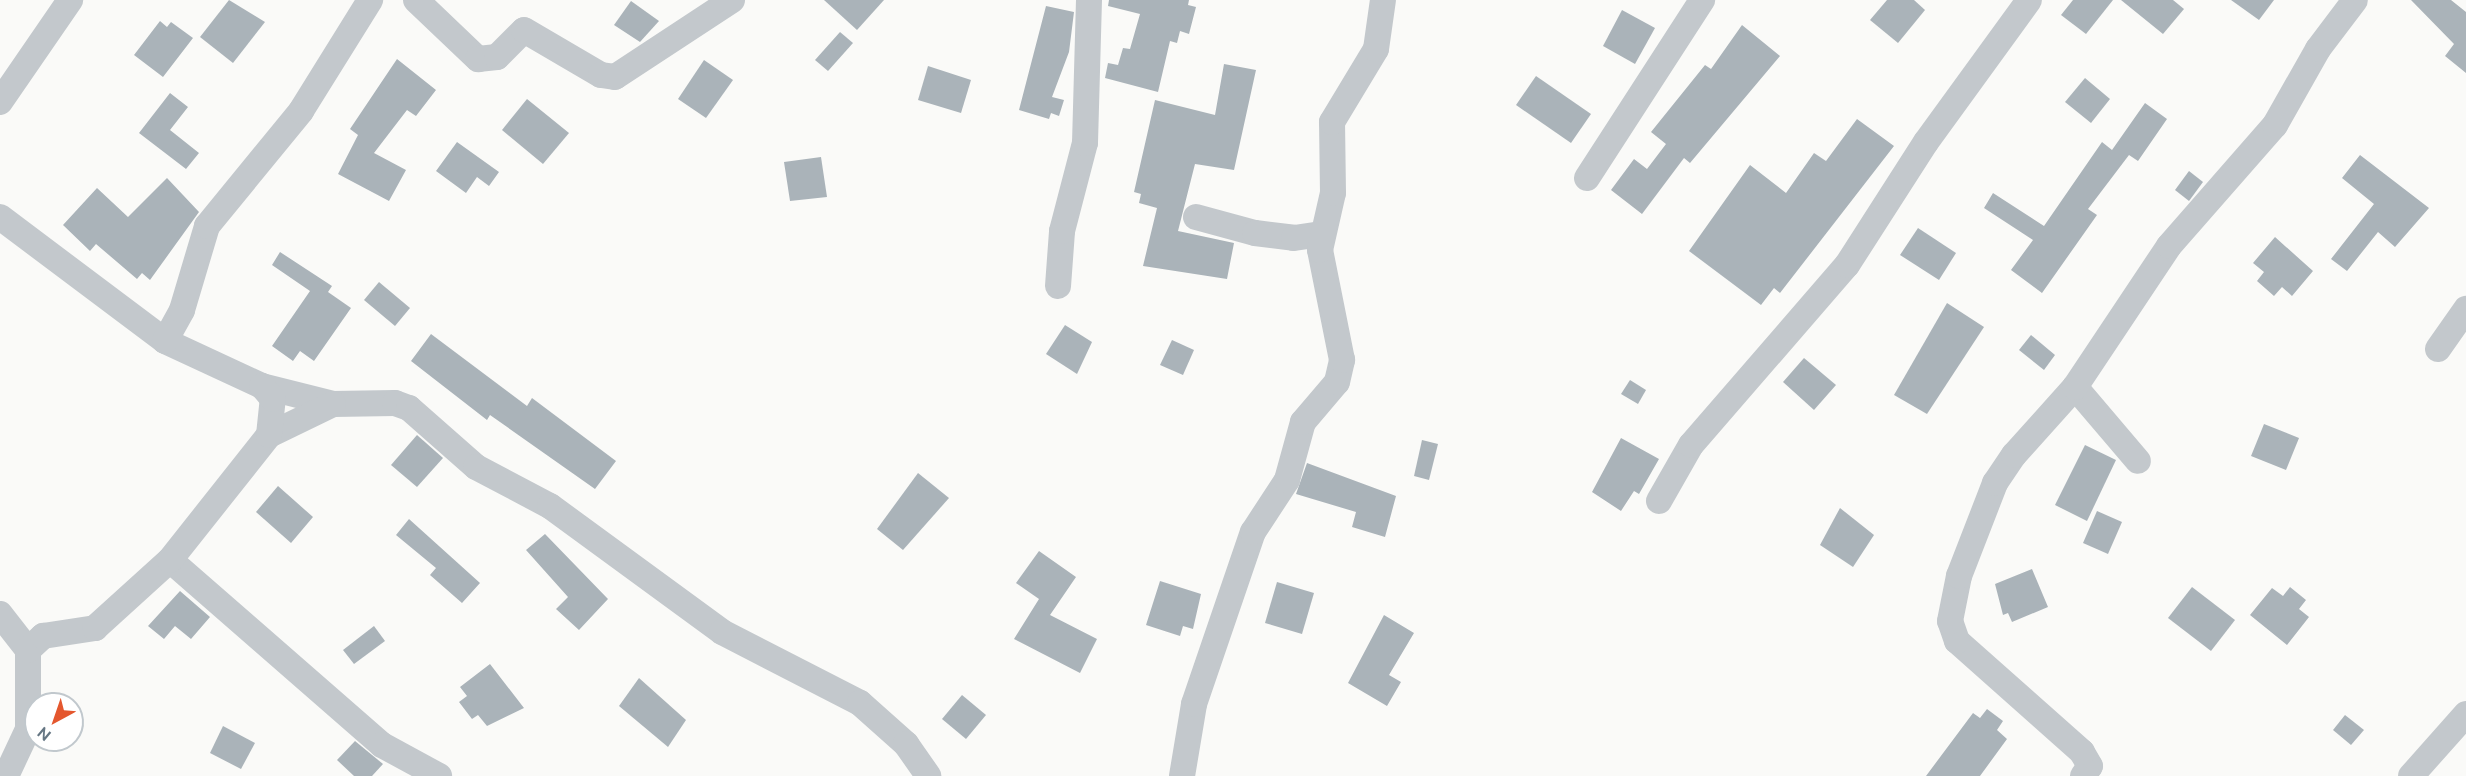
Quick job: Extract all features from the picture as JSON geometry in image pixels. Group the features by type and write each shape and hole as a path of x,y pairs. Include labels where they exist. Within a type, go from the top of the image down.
{"street":[{"path":"0,102 70,0"},
{"path":"165,341 182,310 207,226 301,111 370,0"},
{"path":"416,0 478,59 497,57 524,30 601,75 615,77 732,0"},
{"path":"1058,286 1062,231 1085,143 1089,0"},
{"path":"1182,776 1194,704 1253,532 1287,480 1303,422 1337,382 1342,360 1320,250 1333,194 1332,122 1376,49 1383,0"},
{"path":"1587,178 1702,0"},
{"path":"1659,501 1691,446 1847,265 1926,142 2029,0"},
{"path":"2093,773 2082,752 1976,663 1950,621 1959,576 1995,483 2076,387 2169,246 2275,125 2318,49 2355,0"},
{"path":"0,217 165,341 262,386 333,404 395,403 409,408 476,467 550,506 722,632 860,703 906,744 928,776"},
{"path":"1196,217 1294,238 1323,234"},
{"path":"2438,349 2466,309"},
{"path":"262,386 273,399 269,435"},
{"path":"2076,387 2138,461"},
{"path":"28,650 43,636 95,628 170,560 269,435 333,404"},
{"path":"170,560 382,745 439,776"},
{"path":"0,614 28,650 28,729 6,776"},
{"path":"2411,776 2466,714"}],"building":[{"path":"229,0 265,22 233,63 200,37"},
{"path":"824,0 884,0 857,30"},
{"path":"1109,0 1189,0 1188,5 1196,7 1189,34 1180,31 1177,43 1170,41 1158,92 1105,78 1108,63 1118,65 1123,48 1130,49 1140,14 1108,6"},
{"path":"1887,0 1914,0 1925,10 1898,43 1870,20"},
{"path":"2073,0 2113,0 2086,34 2061,15"},
{"path":"2121,0 2173,0 2184,9 2163,34"},
{"path":"2231,0 2274,0 2259,20"},
{"path":"2411,0 2451,0 2466,12 2466,73 2445,56 2454,44"},
{"path":"631,1 659,21 640,42 614,25"},
{"path":"1046,6 1074,12 1069,52 1052,97 1064,100 1059,116 1051,113 1049,119 1019,110"},
{"path":"1622,10 1655,28 1635,64 1603,46"},
{"path":"160,21 167,27 171,22 193,38 163,77 134,55"},
{"path":"1742,25 1780,56 1690,163 1684,158 1642,214 1611,190 1634,159 1647,169 1666,144 1651,132 1705,65 1711,69"},
{"path":"840,32 853,43 828,71 815,60"},
{"path":"397,59 436,90 416,116 407,110 374,153 406,170 389,201 338,174 358,135 350,129"},
{"path":"704,60 733,80 706,118 678,99"},
{"path":"1224,64 1256,70 1234,170 1195,164 1178,231 1234,243 1227,279 1143,266 1157,208 1139,203 1141,194 1134,192 1155,100 1215,115"},
{"path":"928,66 971,80 961,113 918,100"},
{"path":"1536,76 1591,114 1571,143 1516,105"},
{"path":"2085,78 2110,99 2091,123 2065,102"},
{"path":"170,93 188,107 170,130 199,153 186,169 139,133"},
{"path":"527,99 569,133 543,164 502,130"},
{"path":"2145,103 2167,119 2138,161 2129,155 2088,209 2097,215 2042,293 2011,270 2033,240 1984,208 1993,193 2044,226 2102,142 2112,150"},
{"path":"1857,119 1894,146 1780,293 1774,288 1761,305 1689,251 1750,165 1786,193 1814,153 1826,161"},
{"path":"457,142 499,172 489,186 477,177 466,193 436,171"},
{"path":"2360,155 2429,208 2395,247 2378,232 2347,271 2331,259 2374,204 2342,178"},
{"path":"821,157 827,197 790,201 784,162"},
{"path":"2189,171 2203,182 2189,201 2175,190"},
{"path":"167,178 199,212 150,280 142,273 137,279 96,244 90,251 63,225 97,188 128,217"},
{"path":"1918,228 1956,253 1939,280 1900,255"},
{"path":"2275,237 2313,271 2292,296 2282,287 2274,296 2257,281 2264,272 2253,263"},
{"path":"280,252 332,286 328,292 351,308 314,361 300,351 293,361 272,346 310,291 272,265"},
{"path":"379,282 410,308 395,326 364,300"},
{"path":"1947,303 1984,327 1927,414 1894,395"},
{"path":"1065,325 1092,342 1077,374 1046,354"},
{"path":"431,334 527,406 532,398 616,461 595,489 490,415 487,420 411,361"},
{"path":"2031,335 2055,355 2044,370 2019,350"},
{"path":"1172,340 1194,350 1183,375 1160,365"},
{"path":"1804,358 1836,385 1814,410 1783,382"},
{"path":"1630,380 1646,390 1638,404 1621,394"},
{"path":"2264,424 2299,438 2286,470 2251,456"},
{"path":"417,435 443,458 417,487 391,465"},
{"path":"1621,438 1659,459 1639,494 1634,491 1621,511 1592,492"},
{"path":"1422,440 1438,444 1429,480 1414,476"},
{"path":"2085,445 2116,460 2087,521 2055,505"},
{"path":"1307,463 1396,496 1385,537 1352,527 1356,512 1296,494"},
{"path":"918,473 949,498 903,550 877,529"},
{"path":"278,486 313,517 291,543 256,512"},
{"path":"1840,508 1874,535 1853,567 1820,545"},
{"path":"2097,511 2122,522 2108,554 2083,543"},
{"path":"409,519 480,583 462,603 430,575 436,568 396,535"},
{"path":"545,534 608,599 579,630 556,609 568,597 526,550"},
{"path":"1039,551 1076,577 1050,615 1097,639 1080,673 1014,639 1039,599 1016,583"},
{"path":"2032,569 2048,607 2012,622 2008,613 2003,615 1995,584"},
{"path":"1160,581 1201,594 1193,629 1183,626 1180,636 1146,625"},
{"path":"1277,582 1314,593 1302,634 1265,623"},
{"path":"2192,587 2235,620 2211,651 2168,618"},
{"path":"2290,587 2306,600 2299,609 2309,617 2287,645 2250,615 2272,588 2283,596"},
{"path":"180,591 210,617 191,639 175,626 164,639 148,626"},
{"path":"1384,615 1414,633 1389,675 1401,682 1387,706 1348,683"},
{"path":"374,626 385,641 354,664 343,650"},
{"path":"490,664 524,708 487,726 478,715 472,719 459,702 467,696 460,687"},
{"path":"639,678 686,720 668,747 619,706"},
{"path":"962,695 986,715 966,739 942,719"},
{"path":"1987,709 2003,721 1997,730 2007,739 1980,776 1926,776 1973,713 1980,718"},
{"path":"2345,715 2364,730 2351,745 2333,730"},
{"path":"223,726 255,743 241,769 210,753"},
{"path":"355,741 383,764 372,776 354,776 337,760"}]}
